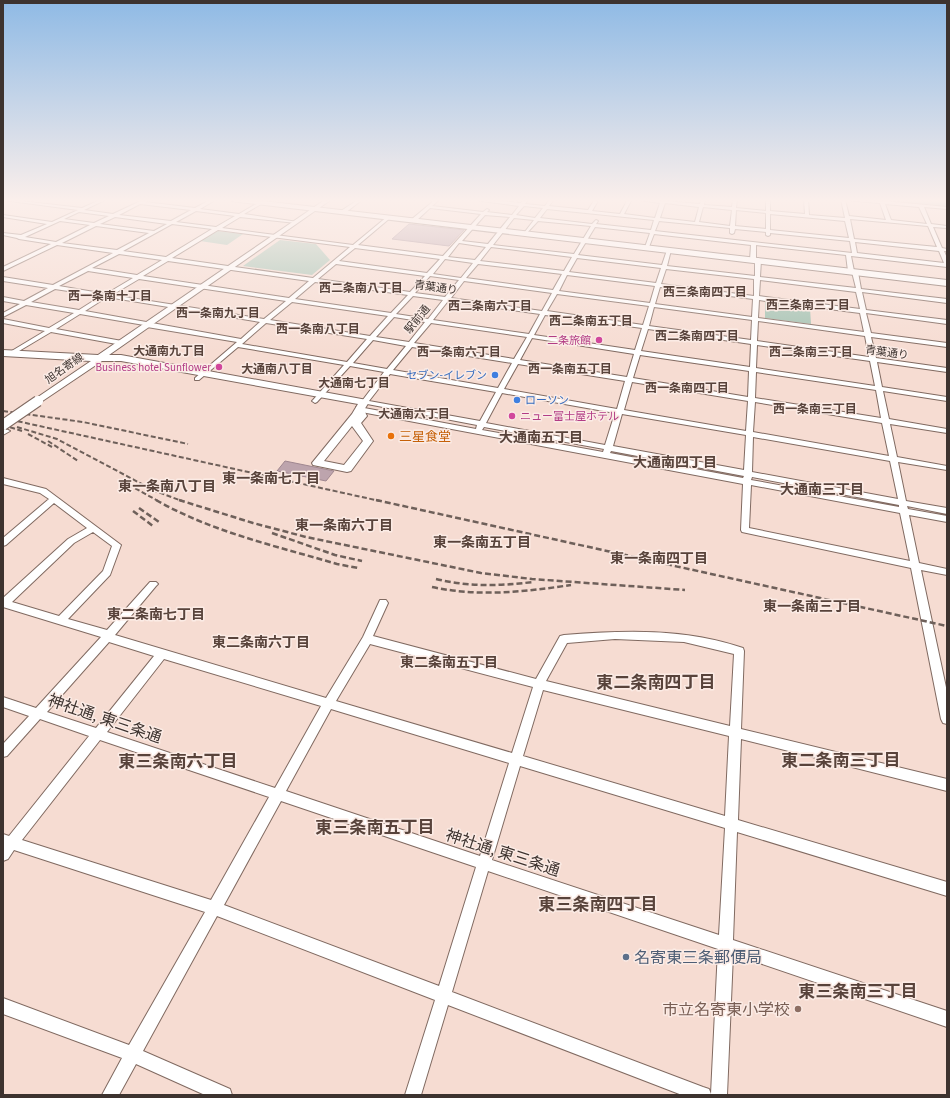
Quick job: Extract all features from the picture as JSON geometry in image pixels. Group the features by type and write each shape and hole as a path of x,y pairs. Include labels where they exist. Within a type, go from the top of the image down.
{"highway":[{"path":"671,250 947,282"}],"main road":[{"path":"99,358 256,250"},
{"name":"旭名寄線","path":"3,353 99,358"},
{"path":"99,358 121,358 204,372 318,398"},
{"path":"99,358 114,363 197,379 361,406"},
{"name":"旭名寄線","path":"4,430 38,401 99,358"},
{"path":"361,406 362,416 356,423 357,427 368,438 368,441 348,469 317,463 356,415 361,406"}],"street":[{"path":"3,269 42,250"},
{"name":"青葉通り","path":"105,250 947,370"},
{"path":"3,315 120,250"},
{"path":"12,354 182,250"},
{"path":"197,379 349,250"},
{"path":"386,250 947,322"},
{"path":"318,398 451,250"},
{"name":"駅前通","path":"361,406 486,250"},
{"path":"526,250 947,301"},
{"path":"479,428 578,250"},
{"path":"608,452 619,411 669,250"},
{"path":"755,250 757,298 745,530 947,572"},
{"path":"815,250 947,264 941,250"},
{"path":"854,250 855,255"},
{"path":"848,254 859,291 894,459 903,512 945,699 947,719"},
{"path":"335,262 947,345"},
{"path":"86,269 947,399"},
{"path":"3,279 947,431"},
{"path":"3,300 148,325 348,365 947,468"},
{"path":"3,321 122,343"},
{"path":"361,406 608,452 947,511"},
{"path":"748,477 903,512 947,520"},
{"path":"3,481 43,490 116,545 106,573 61,620"},
{"path":"3,543 54,499"},
{"path":"4,603 71,541 94,528"},
{"path":"3,752 153,584"},
{"path":"4,603 61,620 161,654 947,889"},
{"path":"110,1095 328,704 367,639 383,603"},
{"path":"413,1095 539,684 564,639 614,635 684,638 739,651 734,733 719,1095"},
{"path":"367,639 539,684 947,785"},
{"path":"161,654 6,846 214,908 703,1095"},
{"name":"神社通, 東三条通","path":"3,702 947,1019"},
{"path":"3,1006 133,1054 224,1095"}],"green space":[{"path":"265,250 321,250 330,260 312,275 243,266"},
{"path":"765,302 810,308 811,324 765,318"}],"building":[{"path":"285,461 334,471 326,481 277,471"}],"railway":[{"path":"3,411 83,422 188,444"},
{"path":"3,418 380,501"},
{"path":"3,425 22,431"},
{"path":"17,427 57,439 155,491 181,501"},
{"path":"28,434 52,447"},
{"path":"48,441 78,461"},
{"path":"122,481 158,501"},
{"path":"156,500 177,511 222,530 337,564 358,568"},
{"path":"376,500 947,626"},
{"path":"181,501 253,523 306,537 481,573 532,579 685,590"},
{"path":"139,508 159,522"},
{"path":"133,511 153,526"},
{"path":"272,533 335,555 362,561"},
{"path":"436,579 472,585 533,582"},
{"path":"432,587 484,593 536,590 571,585"}],"place":[{"name":"二条旅館","path":"599,340"},
{"name":"Business hotel Sunflower","path":"219,367"},
{"name":"セブン-イレブン","path":"495,375"},
{"name":"ローソン","path":"517,400"},
{"name":"ニュー富士屋ホテル","path":"512,416"},
{"name":"三星食堂","path":"391,436"},
{"name":"名寄東三条郵便局","path":"626,957"},
{"name":"市立名寄東小学校","path":"798,1009"}],"district":[{"name":"西二条南八丁目","path":"361,288"},
{"name":"西三条南四丁目","path":"705,292"},
{"name":"西一条南十丁目","path":"110,296"},
{"name":"西三条南三丁目","path":"808,305"},
{"name":"西二条南六丁目","path":"490,306"},
{"name":"西一条南九丁目","path":"218,313"},
{"name":"西二条南五丁目","path":"591,321"},
{"name":"西一条南八丁目","path":"318,329"},
{"name":"西二条南四丁目","path":"697,336"},
{"name":"大通南九丁目","path":"169,351"},
{"name":"西一条南六丁目","path":"459,352"},
{"name":"西二条南三丁目","path":"811,352"},
{"name":"大通南八丁目","path":"277,369"},
{"name":"西一条南五丁目","path":"570,369"},
{"name":"大通南七丁目","path":"354,383"},
{"name":"西一条南四丁目","path":"687,388"},
{"name":"西一条南三丁目","path":"815,409"},
{"name":"大通南六丁目","path":"414,414"},
{"name":"大通南五丁目","path":"541,437"},
{"name":"大通南四丁目","path":"675,462"},
{"name":"東一条南七丁目","path":"271,478"},
{"name":"東一条南八丁目","path":"167,486"},
{"name":"大通南三丁目","path":"822,489"},
{"name":"東一条南六丁目","path":"344,525"},
{"name":"東一条南五丁目","path":"482,542"},
{"name":"東一条南四丁目","path":"659,558"},
{"name":"東一条南三丁目","path":"812,606"},
{"name":"東二条南七丁目","path":"156,614"},
{"name":"東二条南六丁目","path":"261,642"},
{"name":"東二条南五丁目","path":"449,662"},
{"name":"東二条南四丁目","path":"656,682"},
{"name":"東二条南三丁目","path":"841,760"},
{"name":"東三条南六丁目","path":"178,761"},
{"name":"東三条南五丁目","path":"375,827"},
{"name":"東三条南四丁目","path":"598,904"},
{"name":"東三条南三丁目","path":"858,991"}]}
